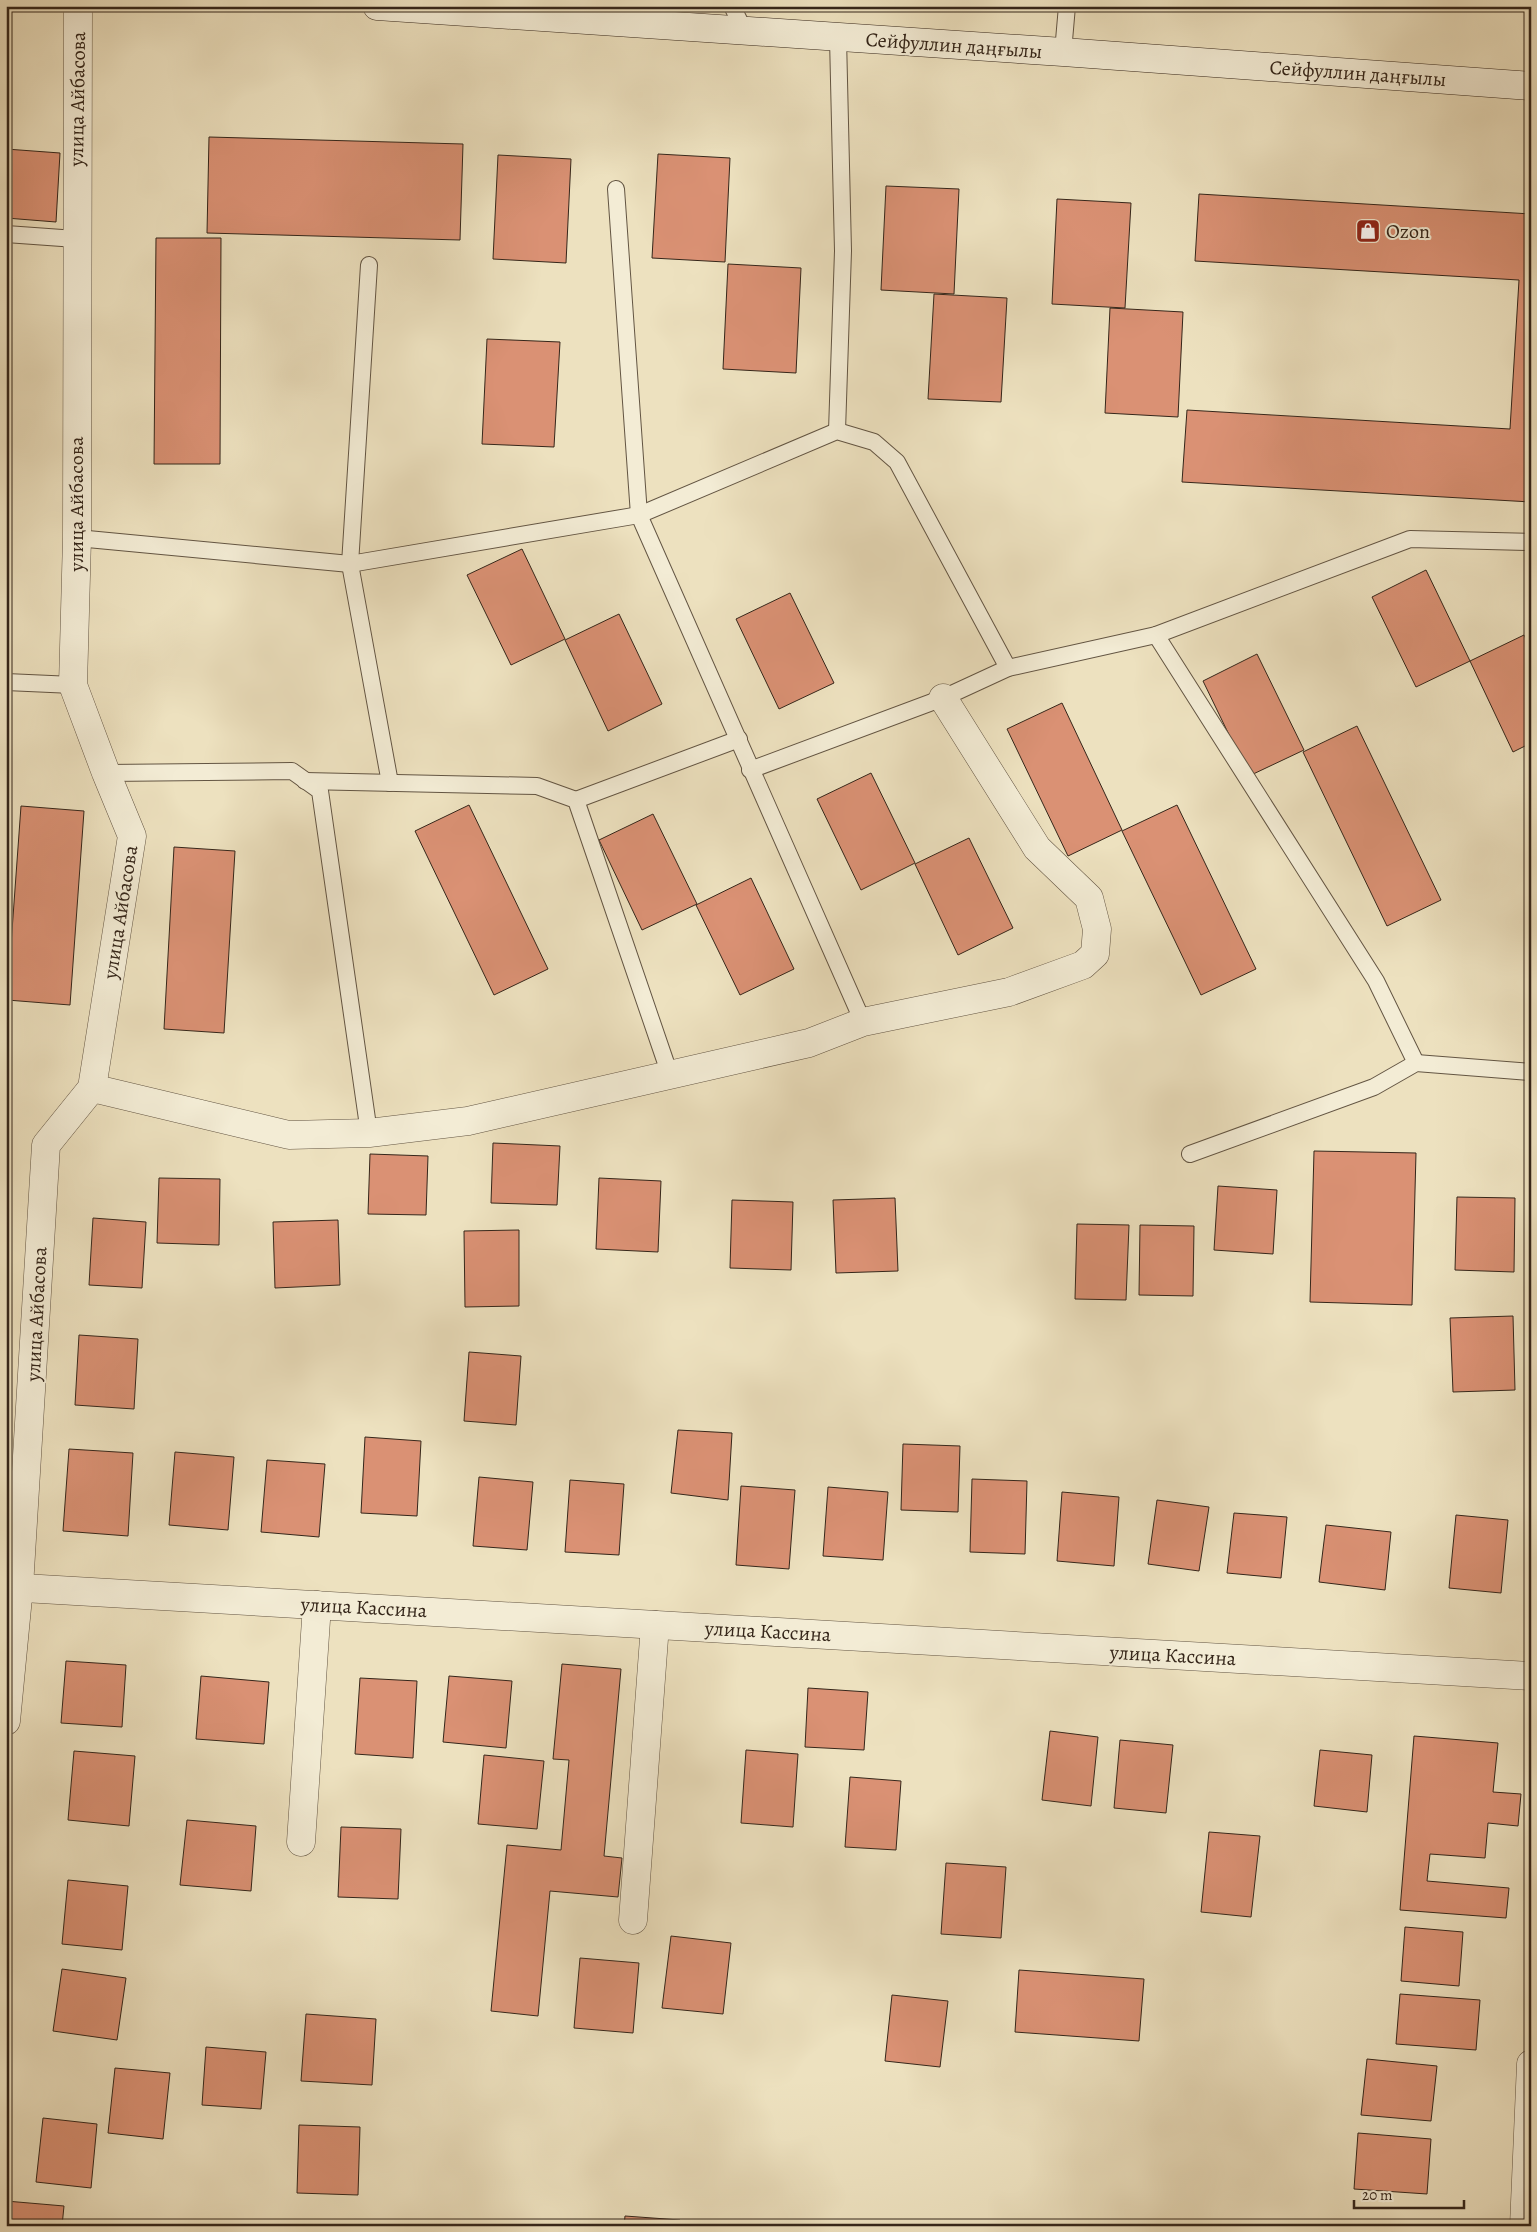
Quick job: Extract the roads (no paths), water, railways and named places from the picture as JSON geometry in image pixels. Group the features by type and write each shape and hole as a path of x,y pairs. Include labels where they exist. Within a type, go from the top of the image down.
{"street":[{"name":"улица Айбасова","path":"6,1720 13,1587 46,1145 92,1088 132,836 73,685 77,538 76,239 78,6"},
{"name":"Сейфуллин даңғылы","path":"378,6 1064,52 1531,86"},
{"path":"92,1088 289,1135 370,1133 468,1121 809,1043 862,1022 1009,992 1083,965 1095,954 1097,929 1089,898 1037,848 943,698"},
{"name":"улица Кассина","path":"13,1587 1531,1676"},
{"path":"301,1842 317,1604"},
{"path":"634,1920 655,1625"},
{"path":"1524,2226 1531,2064"}],"lane":[{"path":"732,6 745,32"},
{"path":"1064,52 1067,6"},
{"path":"837,432 843,251 838,38"},
{"path":"616,189 639,515 740,739 750,770 862,1022"},
{"path":"6,234 76,239"},
{"path":"369,265 350,564 390,782"},
{"path":"77,538 350,564 639,515 837,432 874,442 897,462 1008,668"},
{"path":"750,770 943,698 1008,668 1156,635 1410,539 1531,542"},
{"path":"1156,635 1376,982 1416,1063"},
{"path":"6,682 73,685"},
{"path":"305,781 537,786 576,800 740,739"},
{"path":"106,773 292,771 320,791 370,1133"},
{"path":"576,800 670,1075"},
{"path":"1190,1154 1374,1087 1416,1063 1531,1072"}],"place":[{"name":"Ozon","path":"1368,231"}]}
